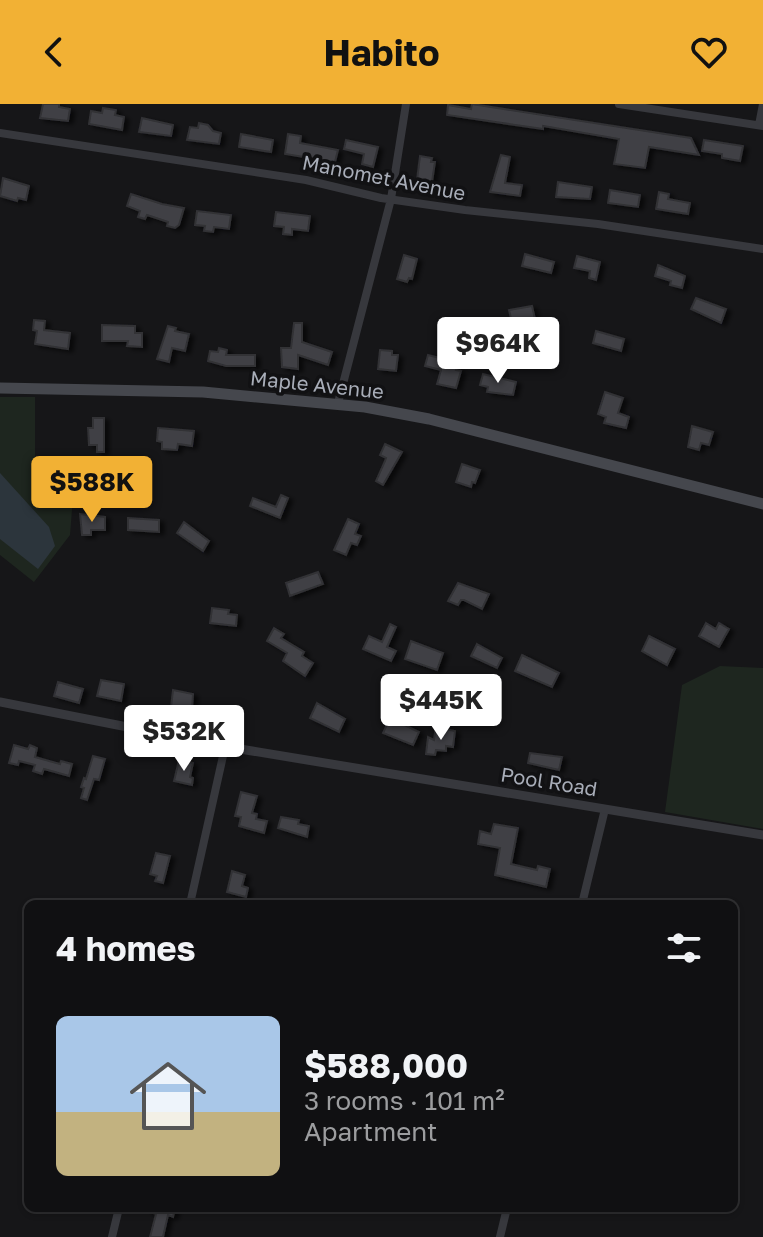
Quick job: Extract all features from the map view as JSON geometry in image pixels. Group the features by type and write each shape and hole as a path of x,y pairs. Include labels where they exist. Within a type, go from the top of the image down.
{"main road":[{"name":"Maple Avenue","path":"0,388 177,391 338,403 429,419 763,504"}],"street":[{"path":"338,403 391,199 406,104"},
{"path":"619,104 761,125 763,104"},
{"name":"Manomet Avenue","path":"0,133 306,180 391,199 585,222 763,249"},
{"name":"Pool Road","path":"0,702 225,747 763,835"},
{"path":"191,900 225,747"},
{"path":"583,900 605,809"},
{"path":"112,1237 118,1212"},
{"path":"500,1237 506,1212"}],"shaded area":[{"path":"0,397 35,397 35,475 74,484 70,535 34,582 0,555"},
{"path":"0,473 49,527 55,546 38,569 0,539"},
{"path":"720,666 763,668 763,829 665,812 682,685"}],"building":[{"path":"43,104 59,104 59,107 70,109 68,121 40,118"},
{"path":"472,104 691,138 699,155 649,147 645,168 614,164 619,139 447,115 448,105 471,109"},
{"path":"103,108 116,110 115,115 124,117 122,130 89,124 91,111 102,113"},
{"path":"142,118 173,125 171,136 139,132"},
{"path":"199,123 221,133 219,144 187,140 190,127 198,128"},
{"path":"241,134 273,140 271,152 239,147"},
{"path":"288,134 301,136 300,143 338,150 335,162 285,154"},
{"path":"346,140 378,147 373,167 362,164 364,154 344,149"},
{"path":"704,140 743,146 740,161 702,151"},
{"path":"501,155 510,157 505,183 522,185 520,196 490,192"},
{"path":"420,156 432,158 431,162 435,162 432,182 417,180"},
{"path":"3,178 29,186 26,200 0,196"},
{"path":"558,182 592,187 590,199 556,197"},
{"path":"610,190 640,195 638,207 608,203"},
{"path":"659,192 669,194 668,199 690,203 688,214 656,209"},
{"path":"131,194 184,208 179,225 175,228 167,226 168,222 147,215 145,219 138,217 140,211 127,206"},
{"path":"197,211 231,215 229,229 214,227 213,232 204,231 205,226 195,225"},
{"path":"276,212 310,216 308,231 292,229 292,235 283,234 284,227 274,226"},
{"path":"525,254 554,262 551,273 522,266"},
{"path":"404,255 417,259 412,279 409,278 407,282 397,279"},
{"path":"577,256 600,262 596,280 589,278 590,271 574,268"},
{"path":"658,265 685,276 682,288 655,276"},
{"path":"696,298 726,309 721,323 691,309"},
{"path":"532,306 535,319 512,323 509,310"},
{"path":"34,320 45,321 44,330 70,333 68,349 35,344 37,331 33,330"},
{"path":"294,323 302,323 302,342 332,352 328,365 298,355 298,369 282,367 281,348 291,348"},
{"path":"102,325 135,326 135,333 142,333 142,347 127,346 128,341 102,341"},
{"path":"168,326 189,334 185,351 172,348 169,362 157,359"},
{"path":"596,331 624,339 621,351 593,343"},
{"path":"219,348 227,350 226,355 255,355 255,366 226,366 208,361 210,351 218,352"},
{"path":"380,350 398,355 396,371 378,369"},
{"path":"428,355 448,360 447,364 461,371 456,388 437,384 441,370 425,366"},
{"path":"483,374 516,382 513,395 487,392 488,387 480,385"},
{"path":"605,392 623,398 618,413 629,417 626,428 604,423 606,417 598,414"},
{"path":"93,418 104,418 104,452 97,452 97,445 89,445 88,428 93,428"},
{"path":"692,426 713,432 709,445 701,443 699,450 688,447"},
{"path":"158,428 194,431 192,446 178,444 177,450 162,449 162,442 157,441"},
{"path":"385,444 402,452 383,485 376,481 386,458 380,455"},
{"path":"462,464 480,470 471,487 456,482"},
{"path":"281,495 288,498 280,518 250,506 253,498 276,507"},
{"path":"80,514 105,517 105,530 91,530 91,535 82,535"},
{"path":"128,518 159,520 159,532 128,530"},
{"path":"348,519 359,524 355,534 361,536 357,545 351,543 346,555 334,550"},
{"path":"184,522 209,541 203,551 177,533"},
{"path":"318,572 323,584 290,596 286,583"},
{"path":"458,583 489,594 482,609 464,600 458,605 448,601"},
{"path":"212,608 229,610 228,614 237,615 236,626 210,623"},
{"path":"706,623 716,629 719,623 729,629 719,647 699,636"},
{"path":"390,624 396,627 387,647 396,651 391,661 363,649 369,636 382,642"},
{"path":"274,628 284,634 281,638 304,652 302,656 313,663 305,676 283,661 287,653 267,641"},
{"path":"649,636 675,649 667,665 642,651"},
{"path":"411,641 443,653 437,670 405,659"},
{"path":"477,644 502,658 497,668 471,656"},
{"path":"522,655 559,673 552,687 515,671"},
{"path":"101,680 124,684 121,701 97,696"},
{"path":"58,682 83,689 79,703 54,696"},
{"path":"173,690 193,694 192,710 171,707"},
{"path":"317,703 345,719 339,732 310,718"},
{"path":"390,718 419,732 413,745 383,733"},
{"path":"445,729 455,731 453,747 446,746 446,751 436,750 435,755 426,754 428,737 434,740 435,732 444,734"},
{"path":"14,745 28,749 30,745 37,748 35,757 72,764 69,776 44,769 42,774 33,771 35,765 19,761 18,765 9,763"},
{"path":"530,753 562,757 559,770 528,763"},
{"path":"93,756 105,759 99,780 94,779 87,800 81,798 84,788 81,787"},
{"path":"179,760 193,763 192,785 174,781"},
{"path":"241,792 257,796 252,813 257,814 256,819 267,821 264,833 239,826 241,817 235,816"},
{"path":"281,817 299,820 298,824 309,826 307,837 278,828"},
{"path":"494,824 518,828 511,864 537,870 538,866 550,869 546,887 495,875 500,848 478,844 480,831 491,834"},
{"path":"156,853 170,856 163,883 155,881 157,876 150,874"},
{"path":"232,871 245,875 242,886 248,888 246,897 227,892"},
{"path":"151,1212 174,1212 173,1217 168,1215 163,1237 150,1237 156,1214"}]}
